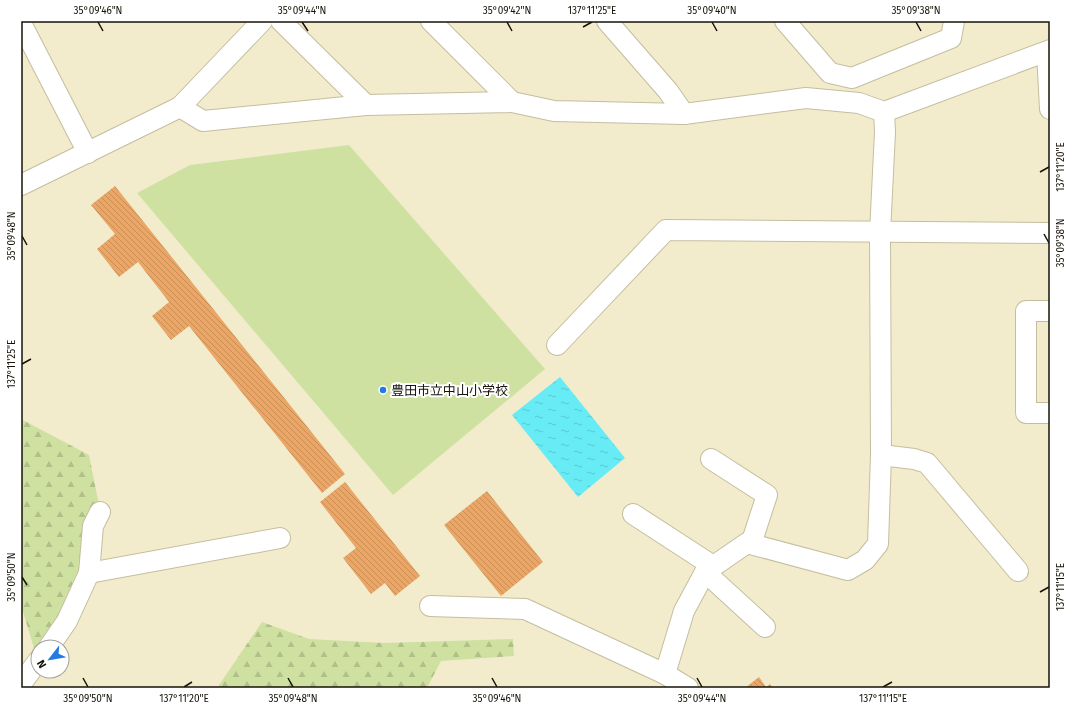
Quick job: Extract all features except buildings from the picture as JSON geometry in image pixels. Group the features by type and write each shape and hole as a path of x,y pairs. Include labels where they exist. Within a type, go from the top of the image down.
{"street":[{"path":"21,185 180,107 262,21"},
{"path":"281,21 366,105"},
{"path":"431,21 512,102"},
{"path":"607,21 668,90 684,114"},
{"path":"785,21 830,73 852,78 950,38 954,21"},
{"path":"21,23 88,153"},
{"path":"180,107 203,120 366,105 512,102 554,111 684,114 806,98 859,102 884,112 1049,51 1050,109"},
{"path":"665,674 684,611 709,569 748,543 848,570 865,560 878,544 881,455 880,233 885,132 884,112"},
{"path":"557,345 666,230 880,233 1050,233"},
{"path":"1050,311 1026,311 1026,413 1050,413"},
{"path":"881,455 914,459 927,463 1018,571"},
{"path":"710,460 767,495 751,544"},
{"path":"55,639 67,621 89,573 93,526 100,512"},
{"path":"632,514 709,569 765,627"},
{"path":"89,573 280,538"},
{"path":"430,606 525,609 665,674 688,688"},
{"path":"21,684 30,672"}],"green space":[{"path":"349,145 545,369 393,495 137,193 190,165"},
{"path":"21,419 89,455 103,525 59,639 31,639 21,605"},
{"path":"262,622 309,639 385,643 513,639 514,656 441,661 427,688 217,688"}],"water":[{"path":"560,377 625,458 578,497 512,415"}],"place":[{"name":"豊田市立中山小学校","path":"383,390"}]}
